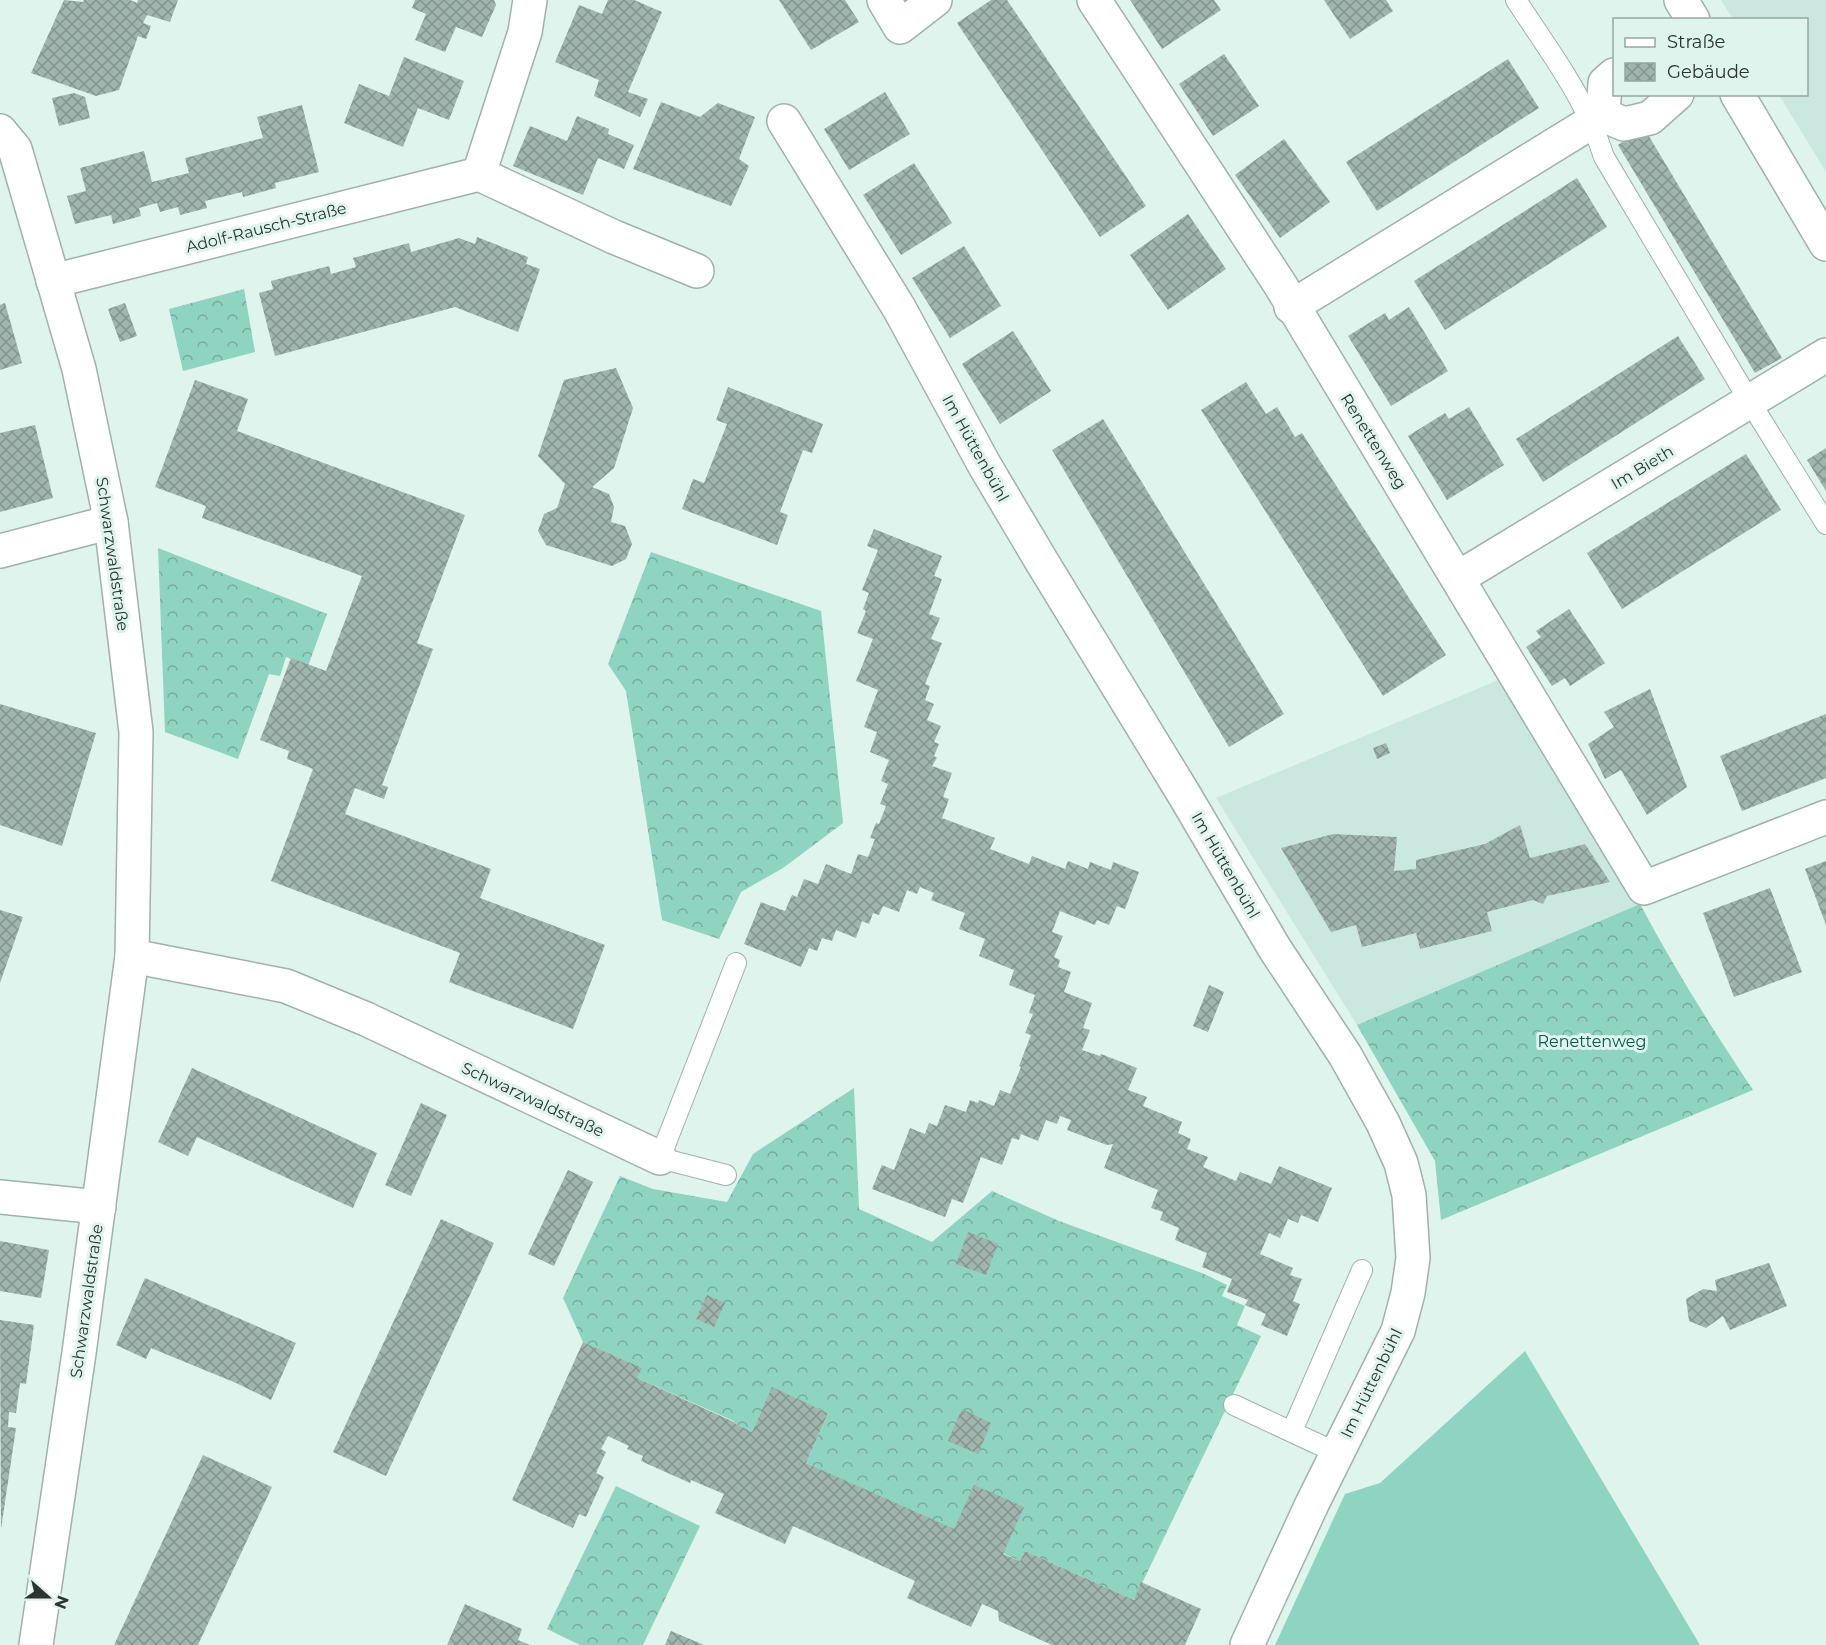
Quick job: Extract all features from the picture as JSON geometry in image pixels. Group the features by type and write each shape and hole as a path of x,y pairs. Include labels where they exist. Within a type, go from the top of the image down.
{"street":[{"path":"530,0 525,32 479,174 614,237 696,271"},
{"path":"884,0 900,27 935,0"},
{"name":"Renettenweg","path":"1094,0 1281,286 1644,888 1826,817"},
{"path":"1681,0 1692,18"},
{"path":"1598,119 1605,84 1613,76"},
{"path":"1292,307 1598,119 1624,124 1650,118 1675,96"},
{"path":"1738,96 1822,229"},
{"name":"Im Hüttenbühl","path":"784,121 899,308 985,466 1031,543 1185,795 1275,949 1345,1055 1383,1123 1401,1163 1409,1195 1413,1258 1408,1293 1398,1331 1337,1452 1246,1645"},
{"name":"Schwarzwaldstraße","path":"0,131 15,149 79,369 111,522 136,732 132,956 99,1207 36,1645"},
{"name":"Adolf-Rausch-Straße","path":"53,281 479,174"},
{"name":"Im Bieth","path":"1458,579 1826,355"},
{"path":"0,551 111,522"},
{"name":"Schwarzwaldstraße","path":"132,956 286,986 366,1019 660,1158"},
{"path":"0,1197 99,1207"}],"lane":[{"path":"1516,0 1598,119 1604,157 1750,402 1826,524"},
{"path":"726,1175 660,1158 736,963"},
{"path":"1292,1431 1362,1270"},
{"path":"1234,1405 1337,1452"}],"shaded area":[{"path":"1721,0 1826,0 1826,172 1780,96 1808,96 1808,18 1732,18"},
{"path":"1501,679 1640,904 1357,1025 1216,798"}],"green space":[{"path":"244,289 255,352 183,371 169,309"},
{"path":"158,548 327,614 308,666 286,657 280,676 269,674 238,759 165,732"},
{"path":"651,552 821,611 843,823 783,868 741,892 719,939 662,920 626,691 608,664"},
{"name":"Renettenweg","path":"1640,904 1666,952 1753,1090 1441,1220 1435,1161 1357,1025"},
{"path":"854,1088 859,1209 932,1242 992,1191 1059,1221 1202,1273 1227,1285 1222,1296 1245,1306 1237,1325 1261,1336 1134,1600 1025,1551 1020,1561 806,1463 828,1413 772,1388 752,1432 734,1421 637,1378 641,1368 583,1342 563,1298 620,1176 653,1189 727,1202 753,1154"},
{"path":"1525,1351 1700,1645 1275,1645 1345,1494 1380,1483"},
{"path":"616,1486 700,1526 643,1645 580,1645 547,1629"}],"building":[{"path":"64,0 83,2 84,0 130,0 137,3 138,0 178,0 170,22 147,15 143,23 151,26 146,39 138,36 119,90 96,96 31,73"},
{"path":"415,0 494,0 496,5 482,37 456,27 445,52 415,40 426,14 412,8"},
{"path":"608,0 634,0 662,12 628,92 648,99 640,117 594,96 599,80 555,62 579,5 602,14"},
{"path":"779,0 845,0 859,22 811,50"},
{"path":"991,0 1007,0 1146,206 1100,237 957,23"},
{"path":"1130,0 1214,0 1221,10 1162,49"},
{"path":"1324,0 1386,0 1393,11 1350,39"},
{"path":"1224,54 1259,106 1213,136 1179,84"},
{"path":"404,57 464,81 449,120 418,108 403,147 344,123 359,84 389,96"},
{"path":"1508,59 1539,108 1377,211 1346,162"},
{"path":"885,92 910,134 849,170 824,129"},
{"path":"74,93 85,97 90,118 59,126 52,98"},
{"path":"661,102 700,117 718,103 755,117 739,159 749,166 731,206 633,169"},
{"path":"302,105 319,172 275,183 276,188 243,197 242,192 205,201 207,208 180,215 178,207 160,212 157,203 139,208 141,216 113,224 111,215 75,224 67,196 86,191 80,168 144,151 152,182 189,173 185,158 263,138 257,117"},
{"path":"577,116 609,129 608,134 634,145 624,169 598,158 583,195 513,166 530,126 567,141"},
{"path":"1644,128 1782,358 1755,373 1618,145"},
{"path":"1284,139 1330,202 1280,238 1235,175"},
{"path":"914,163 952,223 901,255 863,195"},
{"path":"1577,178 1607,227 1445,330 1414,281"},
{"path":"1188,214 1226,269 1168,310 1130,255"},
{"path":"477,237 528,257 526,264 540,269 518,332 455,307 275,356 259,293 273,289 271,281 329,266 331,274 356,267 353,258 409,243 411,252 459,238 475,244"},
{"path":"964,246 1001,306 950,338 912,278"},
{"path":"5,303 22,363 0,370 0,305"},
{"path":"125,303 137,336 120,342 108,309"},
{"path":"1409,307 1448,371 1391,406 1348,336 1385,313 1389,320"},
{"path":"1013,331 1051,391 1000,424 962,364"},
{"path":"1678,336 1705,379 1543,482 1516,439"},
{"path":"616,368 633,408 614,468 592,487 609,494 614,507 611,522 625,526 632,544 626,559 612,566 546,545 538,531 544,514 557,508 565,484 538,456 564,380"},
{"path":"195,380 248,399 237,431 465,515 417,643 433,649 382,785 388,787 384,799 355,788 345,814 491,869 480,898 605,945 573,1029 449,982 460,953 271,881 313,769 287,759 289,751 260,740 291,658 326,671 362,576 202,518 206,506 155,487"},
{"path":"1246,382 1266,414 1277,407 1295,437 1302,433 1446,655 1383,696 1201,410"},
{"path":"728,387 823,424 812,453 803,450 780,512 788,515 777,545 682,509 693,479 704,483 727,424 716,420"},
{"path":"1469,407 1504,465 1447,500 1408,436 1445,413 1449,419"},
{"path":"1103,419 1284,714 1229,747 1052,450"},
{"path":"35,425 53,498 0,512 0,433"},
{"path":"1826,448 1826,491 1807,460"},
{"path":"1746,454 1781,510 1622,609 1587,553"},
{"path":"874,529 942,556 934,576 942,579 929,614 940,618 931,639 942,643 925,684 930,686 925,700 934,704 927,720 941,726 934,742 939,744 934,756 937,758 932,766 952,773 943,797 949,799 942,818 995,838 990,849 1029,864 1032,856 1065,869 1068,861 1088,869 1090,862 1111,870 1113,862 1139,872 1125,909 1117,906 1109,925 1097,920 1095,925 1060,911 1052,932 1063,936 1054,957 1060,960 1058,967 1071,972 1064,992 1092,1003 1083,1028 1090,1030 1082,1050 1100,1056 1101,1054 1137,1068 1128,1090 1147,1097 1143,1106 1182,1122 1178,1133 1191,1139 1187,1149 1208,1157 1203,1167 1236,1181 1240,1172 1271,1184 1279,1166 1332,1188 1318,1222 1301,1215 1298,1223 1288,1219 1280,1238 1269,1233 1260,1254 1293,1268 1290,1275 1302,1279 1293,1301 1300,1304 1287,1336 1261,1325 1266,1314 1245,1305 1248,1300 1227,1292 1232,1279 1202,1267 1207,1253 1175,1240 1179,1228 1160,1220 1163,1212 1151,1208 1158,1190 1104,1168 1113,1144 1107,1145 1067,1130 1071,1120 1060,1116 1057,1124 1046,1120 1038,1141 1021,1134 1019,1140 1012,1138 1002,1165 981,1157 963,1203 952,1199 945,1217 872,1189 882,1165 894,1170 910,1128 925,1134 929,1123 937,1126 945,1105 966,1112 970,1100 978,1103 979,1100 994,1106 1000,1090 1010,1094 1021,1067 1019,1066 1031,1035 1025,1033 1033,1014 1029,1013 1035,995 1009,985 1014,970 979,956 985,939 959,929 965,913 931,900 934,893 920,887 917,894 907,890 899,912 883,906 879,915 873,913 869,924 862,921 856,938 836,930 832,941 822,938 817,951 809,948 801,967 744,944 761,902 785,911 792,895 797,897 804,879 818,884 826,864 851,874 858,854 868,857 875,839 870,838 886,806 880,804 888,784 881,781 889,760 870,752 877,732 864,727 878,690 856,681 873,639 857,633 866,611 863,609 869,593 862,590 878,550 867,546"},
{"path":"1569,609 1605,663 1570,686 1565,678 1552,686 1526,647 1541,637 1536,631"},
{"path":"1650,689 1687,787 1647,815 1621,770 1605,779 1588,744 1614,727 1604,712"},
{"path":"0,704 96,733 62,846 0,825"},
{"path":"1826,714 1826,778 1742,811 1720,756"},
{"path":"1386,743 1390,753 1377,759 1373,748"},
{"path":"1520,825 1530,858 1585,844 1610,882 1547,896 1543,904 1533,900 1487,912 1492,931 1420,949 1416,933 1362,947 1356,925 1331,932 1281,848 1333,834 1397,837 1394,871 1416,869 1416,860 1485,844"},
{"path":"1826,861 1826,925 1805,869"},
{"path":"1770,888 1802,972 1734,997 1703,913"},
{"path":"0,910 23,917 0,983"},
{"path":"1209,985 1224,992 1208,1032 1193,1026"},
{"path":"192,1068 377,1153 353,1208 197,1137 188,1156 158,1142"},
{"path":"421,1103 447,1115 411,1196 385,1185"},
{"path":"568,1170 593,1182 554,1266 528,1254"},
{"path":"441,1219 494,1243 386,1476 333,1452"},
{"path":"968,1232 998,1244 986,1275 956,1264"},
{"path":"0,1241 49,1250 41,1298 0,1291"},
{"path":"1769,1263 1787,1306 1730,1330 1723,1316 1706,1328 1689,1321 1686,1299 1703,1289 1717,1291 1715,1280"},
{"path":"145,1278 296,1343 271,1400 151,1348 146,1359 116,1345"},
{"path":"707,1295 725,1303 714,1327 696,1319"},
{"path":"0,1320 34,1325 26,1384 20,1383 16,1413 9,1412 8,1427 16,1428 1,1529"},
{"path":"583,1342 642,1368 637,1378 752,1432 772,1387 828,1413 806,1463 954,1529 974,1485 1024,1507 1003,1554 1020,1561 1025,1551 1134,1600 1141,1582 1201,1609 1185,1645 1052,1645 999,1621 998,1611 982,1604 971,1627 907,1598 915,1581 856,1554 793,1526 785,1544 715,1513 724,1494 691,1480 690,1483 641,1461 643,1456 627,1449 629,1446 608,1436 601,1449 606,1452 596,1473 604,1477 586,1517 579,1514 573,1528 512,1500"},
{"path":"962,1409 991,1423 978,1454 948,1441"},
{"path":"203,1455 272,1487 198,1645 114,1645"},
{"path":"465,1604 522,1629 518,1640 530,1645 447,1645"},
{"path":"671,1631 704,1645 665,1645"}]}
